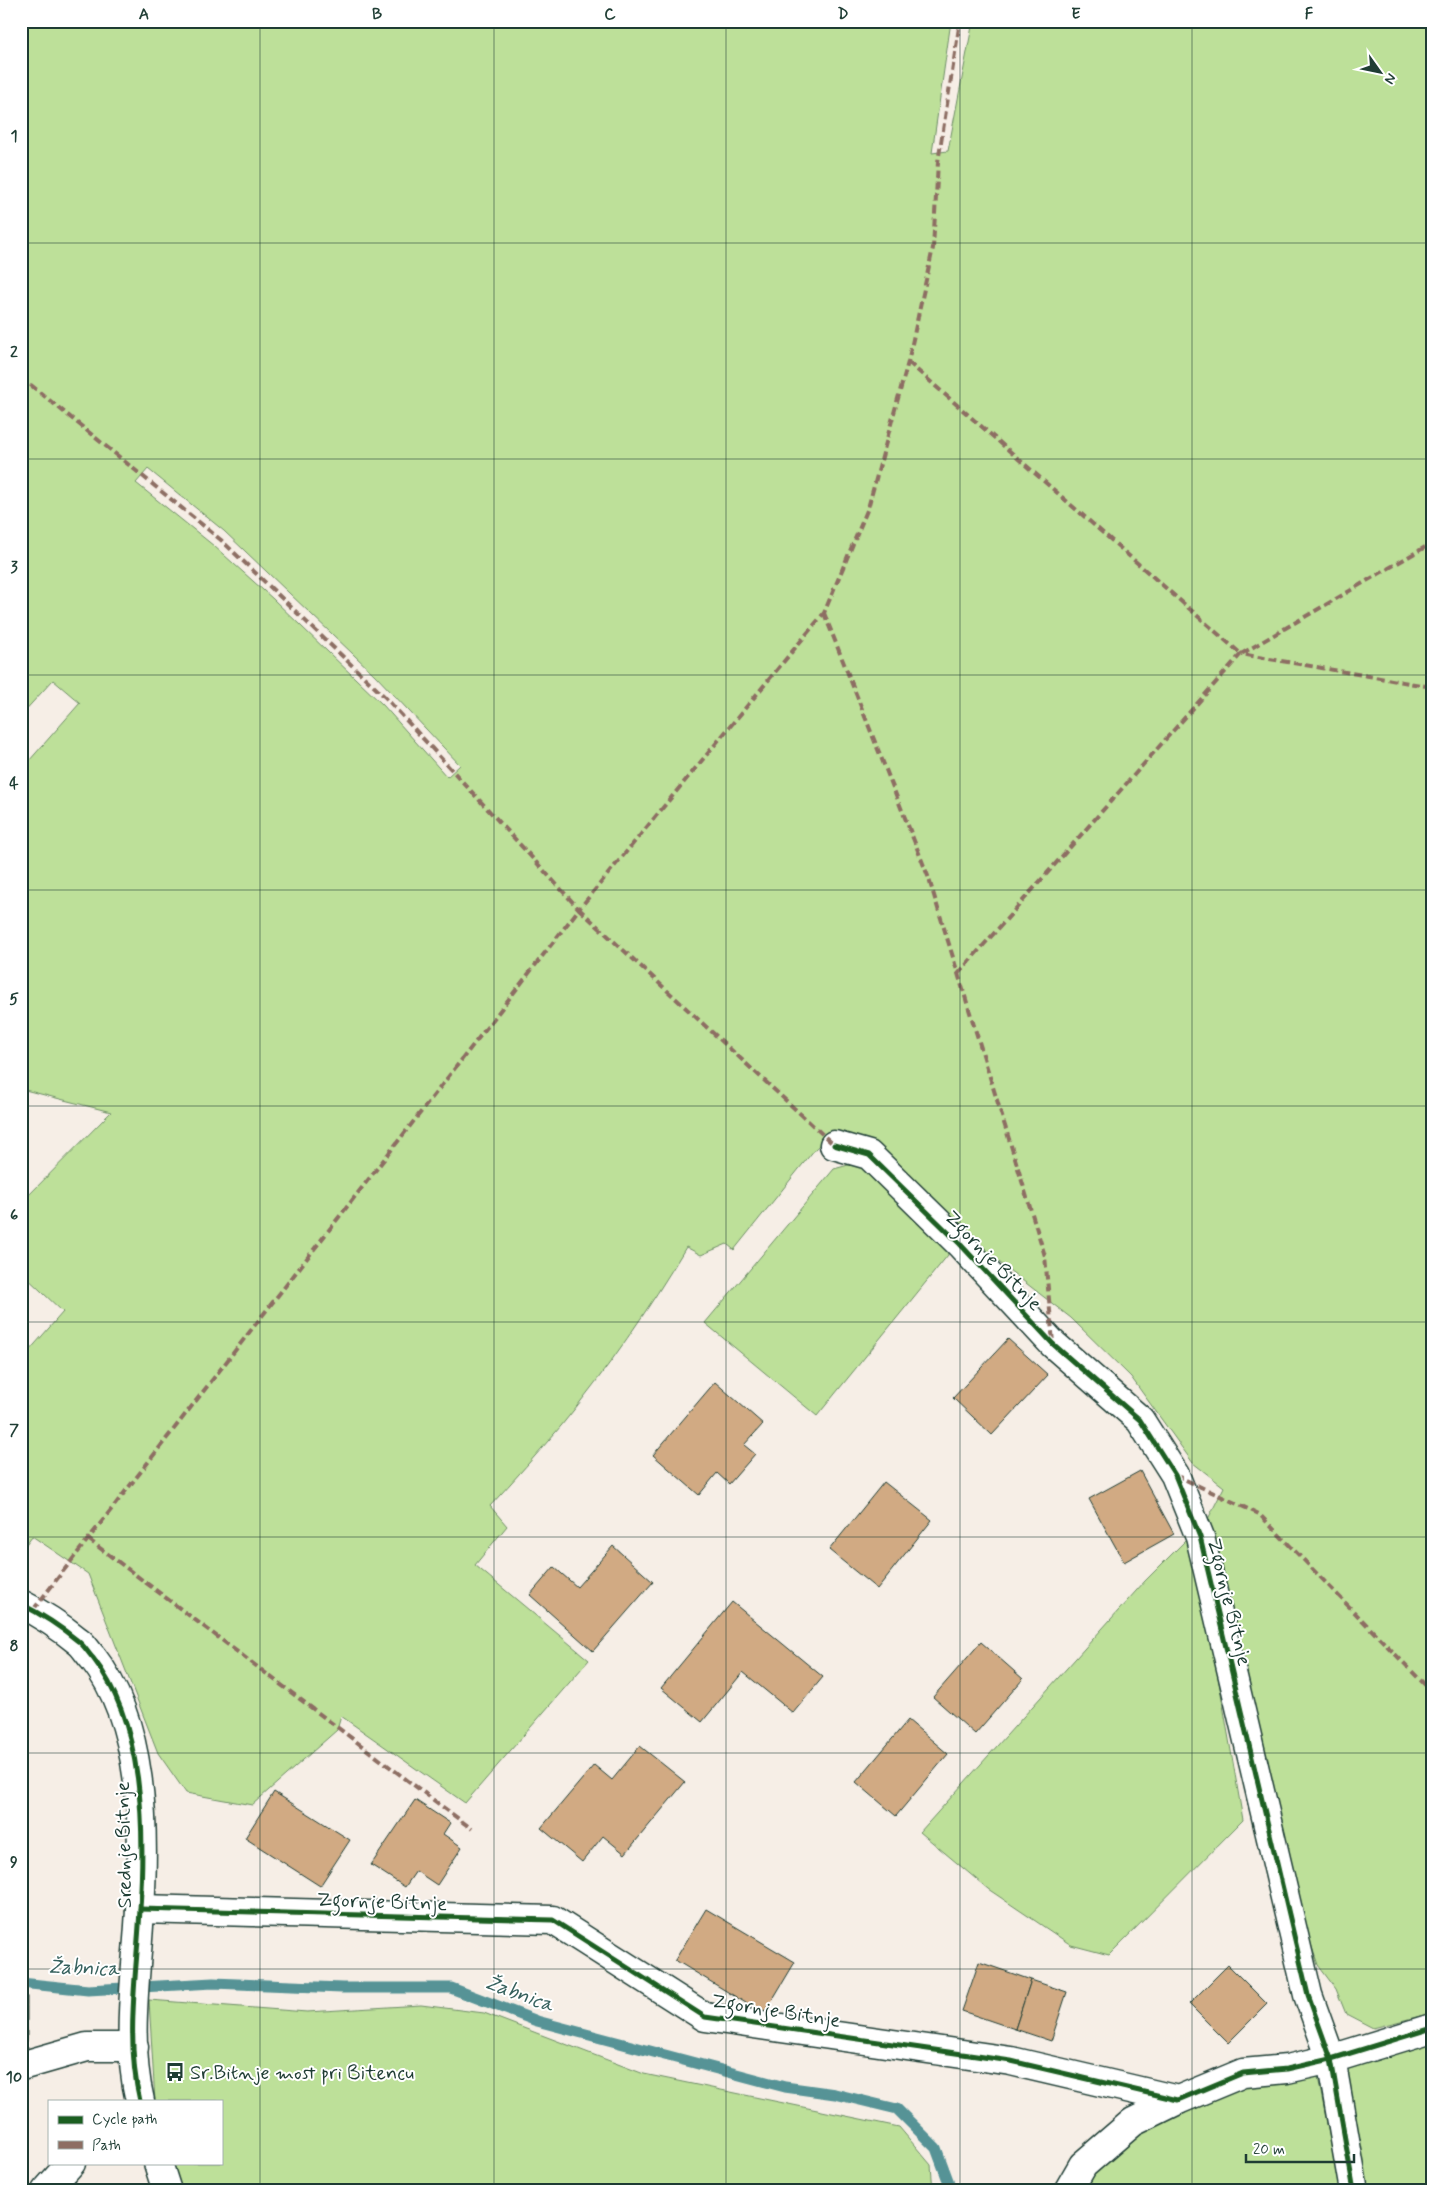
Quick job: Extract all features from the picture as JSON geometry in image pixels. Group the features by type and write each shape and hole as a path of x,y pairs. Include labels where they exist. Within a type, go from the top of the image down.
{"street":[{"name":"Zgornje Bitnje","path":"834,1145 869,1155 883,1168 960,1244 1053,1344 1140,1420 1176,1475 1200,1538 1308,1995 1331,2059 1354,2191"},
{"name":"Srednje Bitnje","path":"21,1604 79,1642 101,1668 118,1697 139,1781 142,1821 134,2037"},
{"name":"Zgornje Bitnje","path":"140,1909 553,1920 705,2016 1011,2061 1178,2100"},
{"path":"1068,2191 1083,2165 1133,2122 1178,2100 1243,2073 1287,2069 1331,2059 1432,2028"},
{"path":"21,2066 87,2047 134,2037 140,2100"},
{"path":"46,2191 70,2164"},
{"path":"158,2164 167,2191"}],"green space":[{"path":"21,21 951,21 932,153 948,151 973,21 1432,21 1432,2013 1373,2028 1346,2014 1336,1989 1318,1965 1303,1921 1265,1770 1208,1519 1224,1487 1193,1463 1131,1377 1071,1318 973,1242 926,1190 877,1147 835,1131 815,1149 734,1250 727,1244 701,1255 686,1247 642,1316 595,1383 561,1426 490,1506 507,1526 475,1565 589,1660 465,1803 341,1716 337,1730 252,1805 186,1793 158,1753 88,1574 32,1536 21,1551 21,1360 63,1312 21,1272 21,1203 111,1112 21,1089 21,770 80,703 53,680 21,715","holes":["148,469 224,531 375,675 460,765 447,777 383,705 273,599 214,546 136,483"]},
{"path":"859,1162 947,1246 948,1255 817,1416 705,1323 834,1169"},
{"path":"1188,1538 1208,1619 1243,1820 1109,1955 1071,1945 988,1889 920,1832 1145,1581"},
{"path":"149,2000 307,2012 421,2005 484,2013 644,2074 899,2127 931,2165 933,2191 181,2191 173,2164 222,2164 222,2100 155,2100"},
{"path":"1432,2039 1432,2191 1366,2191 1343,2064"},
{"path":"1318,2077 1340,2191 1080,2191 1095,2169 1127,2139 1247,2082"}],"building":[{"path":"1008,1339 1048,1375 992,1435 953,1398"},
{"path":"715,1382 763,1424 744,1445 755,1454 729,1484 717,1473 699,1495 653,1455"},
{"path":"1140,1471 1174,1534 1124,1562 1089,1499"},
{"path":"884,1482 932,1520 877,1589 829,1550"},
{"path":"613,1546 653,1582 593,1651 530,1595 554,1567 577,1587"},
{"path":"732,1602 823,1677 793,1713 743,1672 702,1722 661,1688"},
{"path":"981,1642 1023,1679 975,1734 933,1697"},
{"path":"908,1720 948,1754 896,1816 856,1782"},
{"path":"640,1746 685,1782 625,1854 603,1836 582,1862 541,1828 594,1765 612,1780"},
{"path":"274,1792 350,1840 320,1886 245,1838"},
{"path":"415,1800 450,1823 443,1834 462,1847 437,1885 416,1871 405,1887 371,1865"},
{"path":"706,1909 795,1962 764,2014 675,1960"},
{"path":"979,1962 1031,1980 1015,2029 962,2011"},
{"path":"1228,1965 1267,2004 1228,2043 1189,2004"},
{"path":"1031,1980 1067,1992 1051,2041 1015,2029"},
{"path":"21,1997 27,1997 27,2041 21,2041"},
{"path":"21,2167 29,2174 21,2184"}],"waterway":[{"name":"Žabnica","path":"21,1983 88,1990 213,1983 342,1988 451,1988 537,2021 785,2087 835,2094 897,2109 936,2148 952,2191"}],"marked path":[{"path":"21,377 221,540 385,697 579,909 824,613 868,508 908,362 933,248 938,162 960,21"},
{"path":"908,362 1241,654 1432,543"},
{"path":"824,613 928,876 1045,1256 1053,1343"},
{"path":"958,974 1241,654 1432,687"},
{"path":"33,1610 579,909 834,1145"},
{"path":"1175,1475 1259,1514 1432,1692"},
{"path":"88,1539 472,1829"}],"cycle path":[{"path":"834,1145 869,1155 960,1244 1053,1344 1140,1420 1175,1475 1200,1537 1308,1995 1331,2059 1354,2191"},
{"path":"21,1604 65,1631 80,1643 93,1658 110,1684 123,1713 132,1745 138,1778 142,1845 142,1878 133,2005 133,2053 140,2100"},
{"path":"140,1909 553,1920 705,2017 1011,2061 1178,2100 1243,2073 1287,2069 1331,2059 1432,2028"}],"place":[{"name":"Sr.Bitnje most pri Bitencu","path":"175,2072"}]}
